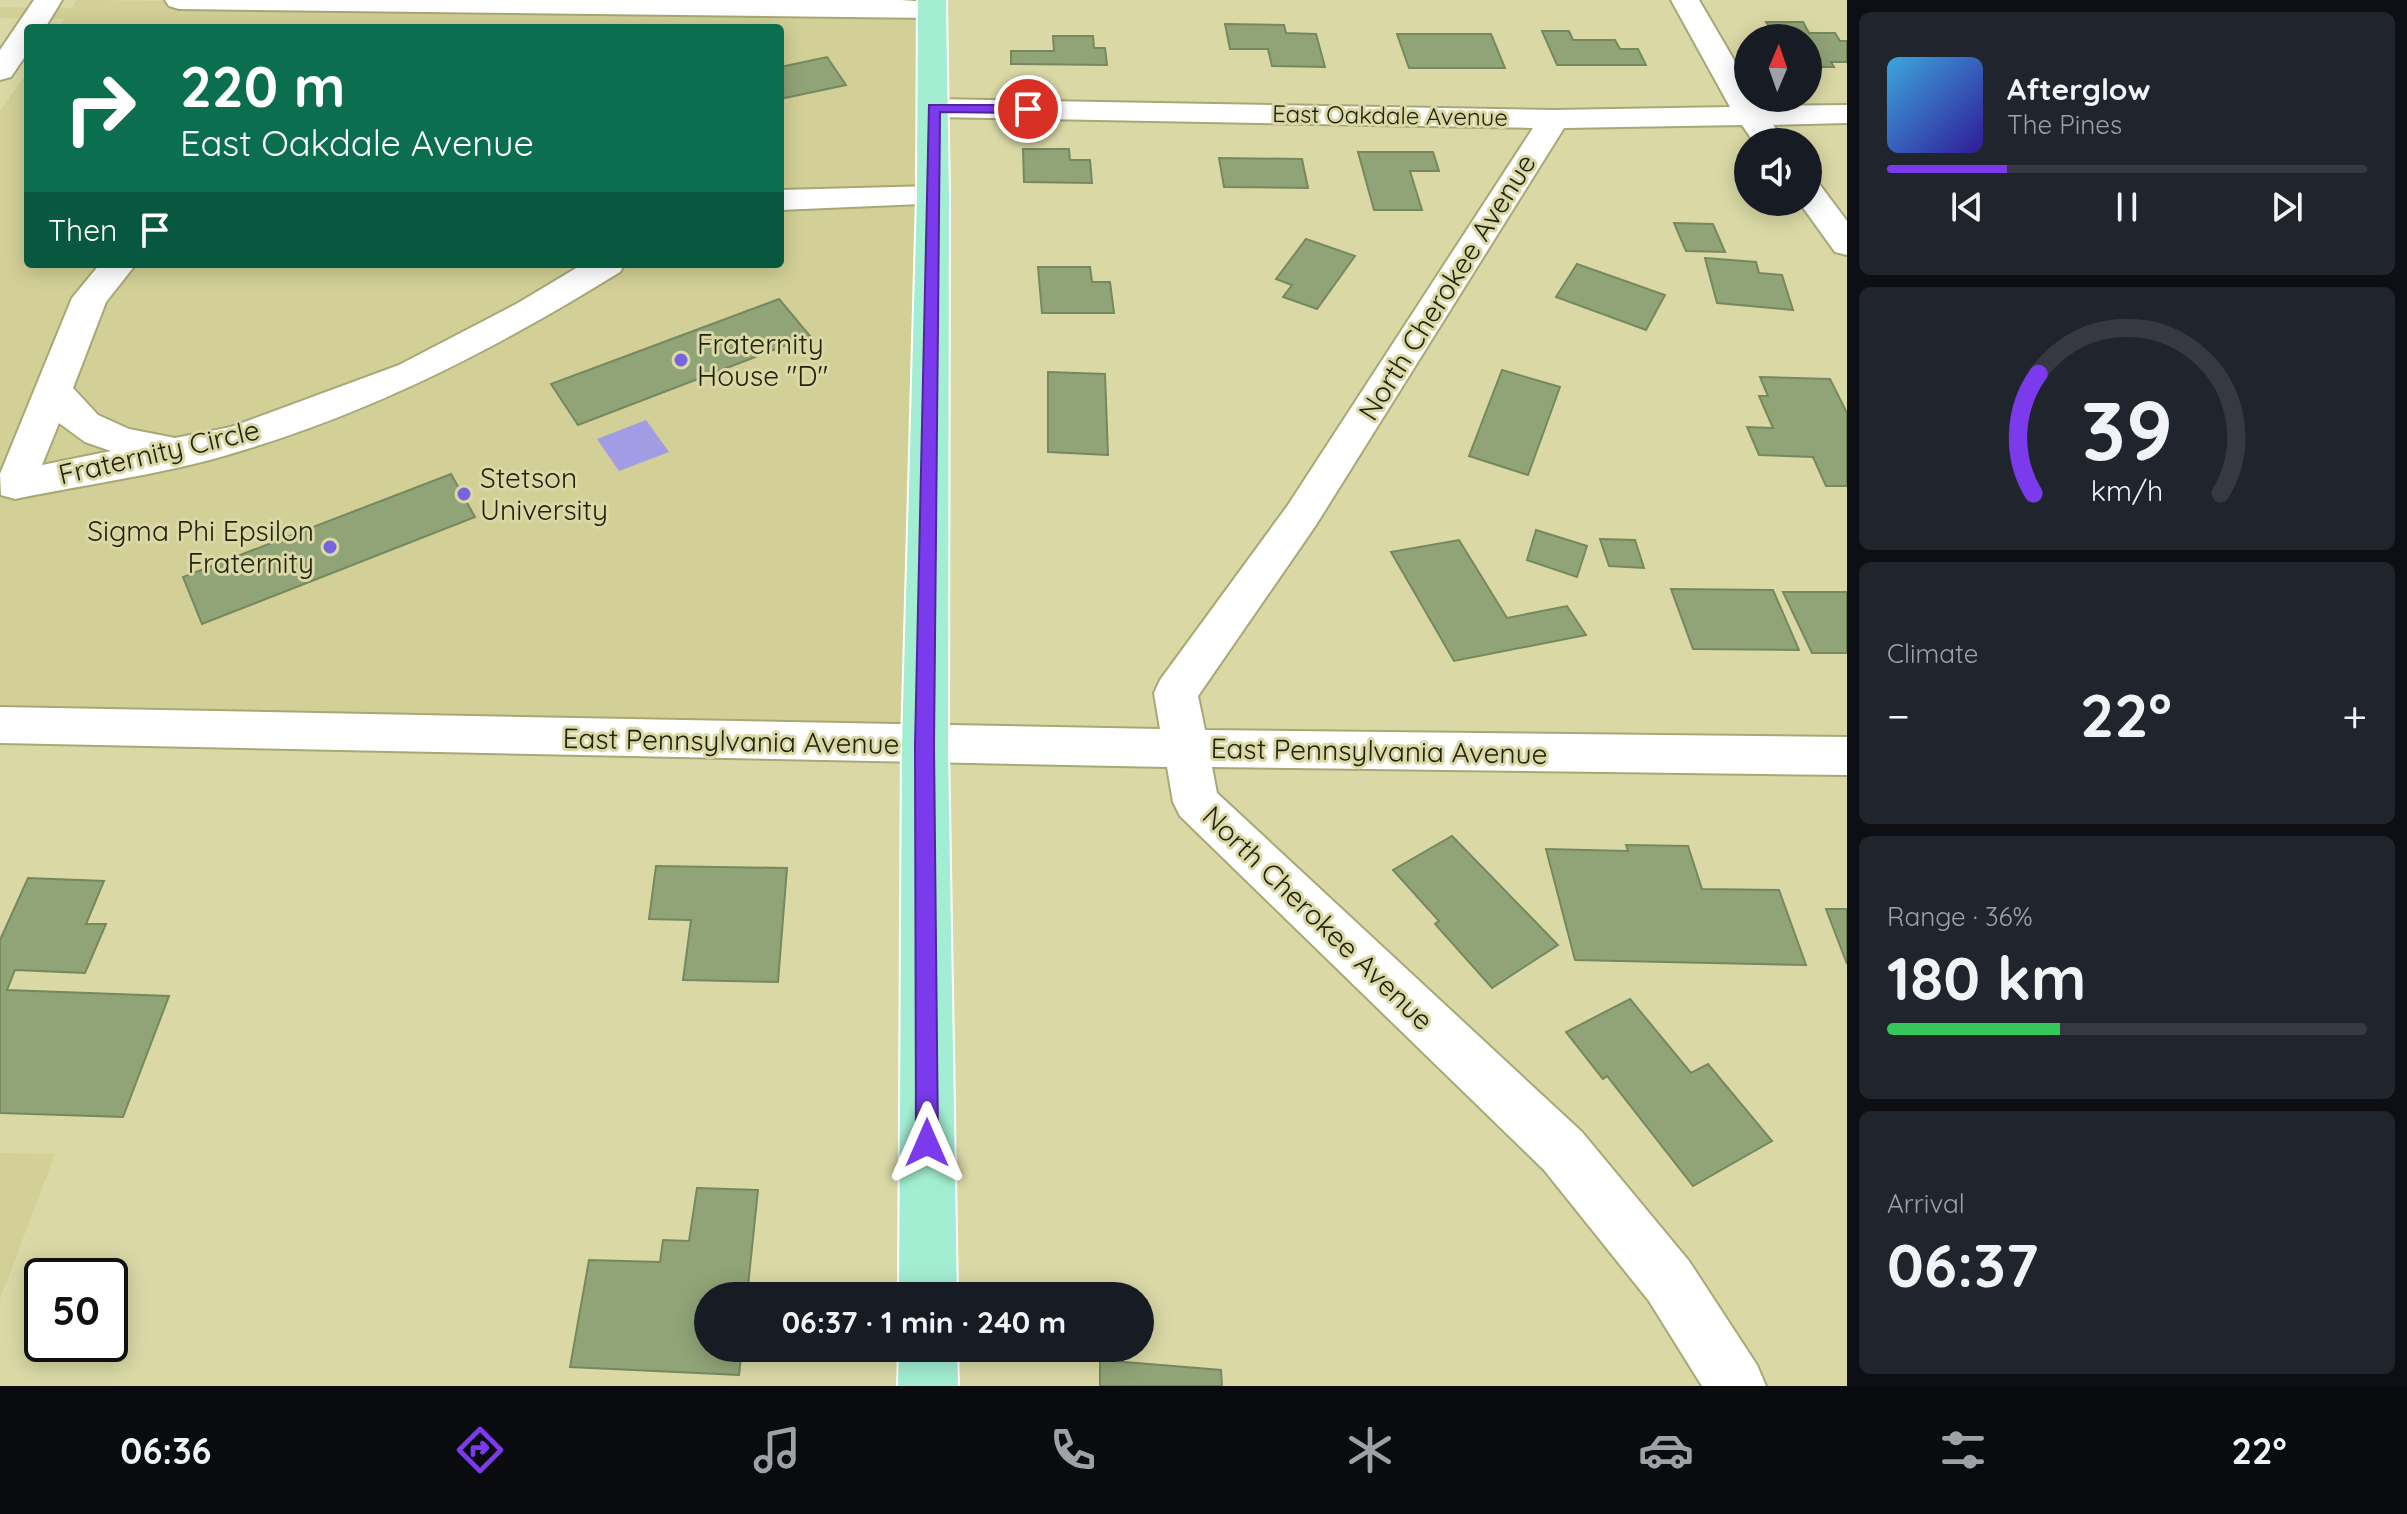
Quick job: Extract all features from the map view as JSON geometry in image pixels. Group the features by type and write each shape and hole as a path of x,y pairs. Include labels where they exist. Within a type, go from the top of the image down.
{"main road":[{"path":"928,1282 925,745 934,108 932,4"},
{"path":"928,1362 928,1386"}],"street":[{"path":"30,24 48,0"},
{"path":"179,0 932,4"},
{"path":"1685,0 1760,128"},
{"name":"East Oakdale Avenue","path":"934,108 1554,119 1749,113 1847,114"},
{"name":"North Cherokee Avenue","path":"1554,119 1302,515 1176,693 1196,802 1563,1151 1669,1281 1736,1386"},
{"path":"784,200 933,196"},
{"path":"1822,211 1847,244"},
{"name":"Fraternity Circle","path":"7,501 90,298 116,268"},
{"name":"Fraternity Circle","path":"7,501 185,449 237,439 412,374 577,276 598,268"},
{"path":"54,388 62,405 75,417 113,439 185,449"},
{"name":"East Pennsylvania Avenue","path":"0,725 925,745 1847,756"}],"shaded area":[{"name":"Stetson University","path":"77,0 932,9 925,745 0,725 0,111 24,77 24,268 784,268 784,24 61,24 64,19 0,18 0,7 72,8"},
{"path":"646,420 669,452 619,471 597,439"},
{"path":"0,1153 55,1154 0,1299"}],"building":[{"path":"1766,22 1804,24 1767,24"},
{"path":"1225,24 1284,25 1286,33 1316,34 1325,67 1272,66 1268,49 1230,49"},
{"path":"1542,31 1569,31 1573,40 1615,40 1620,49 1638,49 1646,65 1557,65"},
{"path":"1822,33 1835,33 1840,41 1847,41 1847,62 1831,62 1834,67 1822,67"},
{"path":"1397,34 1491,34 1505,68 1409,68"},
{"path":"1053,36 1093,36 1094,48 1105,48 1107,65 1011,64 1011,51 1054,51"},
{"path":"827,57 846,85 784,98 784,66"},
{"path":"1023,149 1069,149 1070,160 1090,160 1092,183 1024,182"},
{"path":"1358,152 1433,152 1439,171 1410,171 1422,210 1374,210"},
{"path":"1219,158 1302,159 1308,188 1224,187"},
{"path":"1674,223 1713,224 1725,252 1686,251"},
{"path":"1306,239 1355,256 1317,309 1283,297 1292,285 1276,279"},
{"path":"1705,258 1756,262 1759,273 1782,275 1793,310 1717,303"},
{"path":"1577,264 1665,295 1646,330 1556,297"},
{"path":"1038,267 1090,267 1092,282 1110,282 1114,313 1042,313"},
{"name":"Fraternity House \"D\"","path":"779,299 810,336 578,425 551,384"},
{"path":"1502,370 1560,387 1528,475 1469,456"},
{"path":"1048,372 1105,374 1108,455 1048,452"},
{"path":"1760,377 1830,379 1847,413 1847,486 1826,486 1813,457 1759,455 1747,427 1773,428 1759,396 1768,396"},
{"name":"Sigma Phi Epsilon Fraternity","path":"451,474 475,517 202,624 183,577"},
{"path":"1536,530 1587,546 1577,577 1527,560"},
{"path":"1600,539 1635,540 1644,568 1609,566"},
{"path":"1459,540 1507,618 1567,606 1586,635 1454,661 1391,552"},
{"path":"1671,589 1773,590 1799,650 1693,649"},
{"path":"1783,592 1847,592 1847,653 1812,653"},
{"path":"1452,836 1558,945 1492,988 1435,924 1439,921 1393,870"},
{"path":"1626,845 1688,846 1702,889 1779,890 1806,965 1575,960 1546,849 1628,851"},
{"path":"656,866 787,868 778,982 683,980 691,920 649,919"},
{"path":"28,878 104,881 86,924 106,924 85,973 15,970 7,990 169,996 123,1117 0,1113 0,940"},
{"path":"1826,909 1847,909 1847,964"},
{"path":"1630,999 1691,1073 1708,1064 1772,1141 1693,1186 1607,1076 1603,1079 1566,1032"},
{"path":"697,1188 758,1190 748,1282 694,1282 694,1362 740,1362 739,1375 570,1367 589,1260 660,1262 663,1240 689,1241"},
{"path":"1100,1362 1221,1370 1222,1386 1100,1386"}],"place":[{"name":"Fraternity House \"D\"","path":"681,360"},
{"name":"Stetson University","path":"464,494"},
{"name":"Sigma Phi Epsilon Fraternity","path":"330,547"}],"route":[{"path":"927,1143 925,745 934,108 1028,109"}]}
